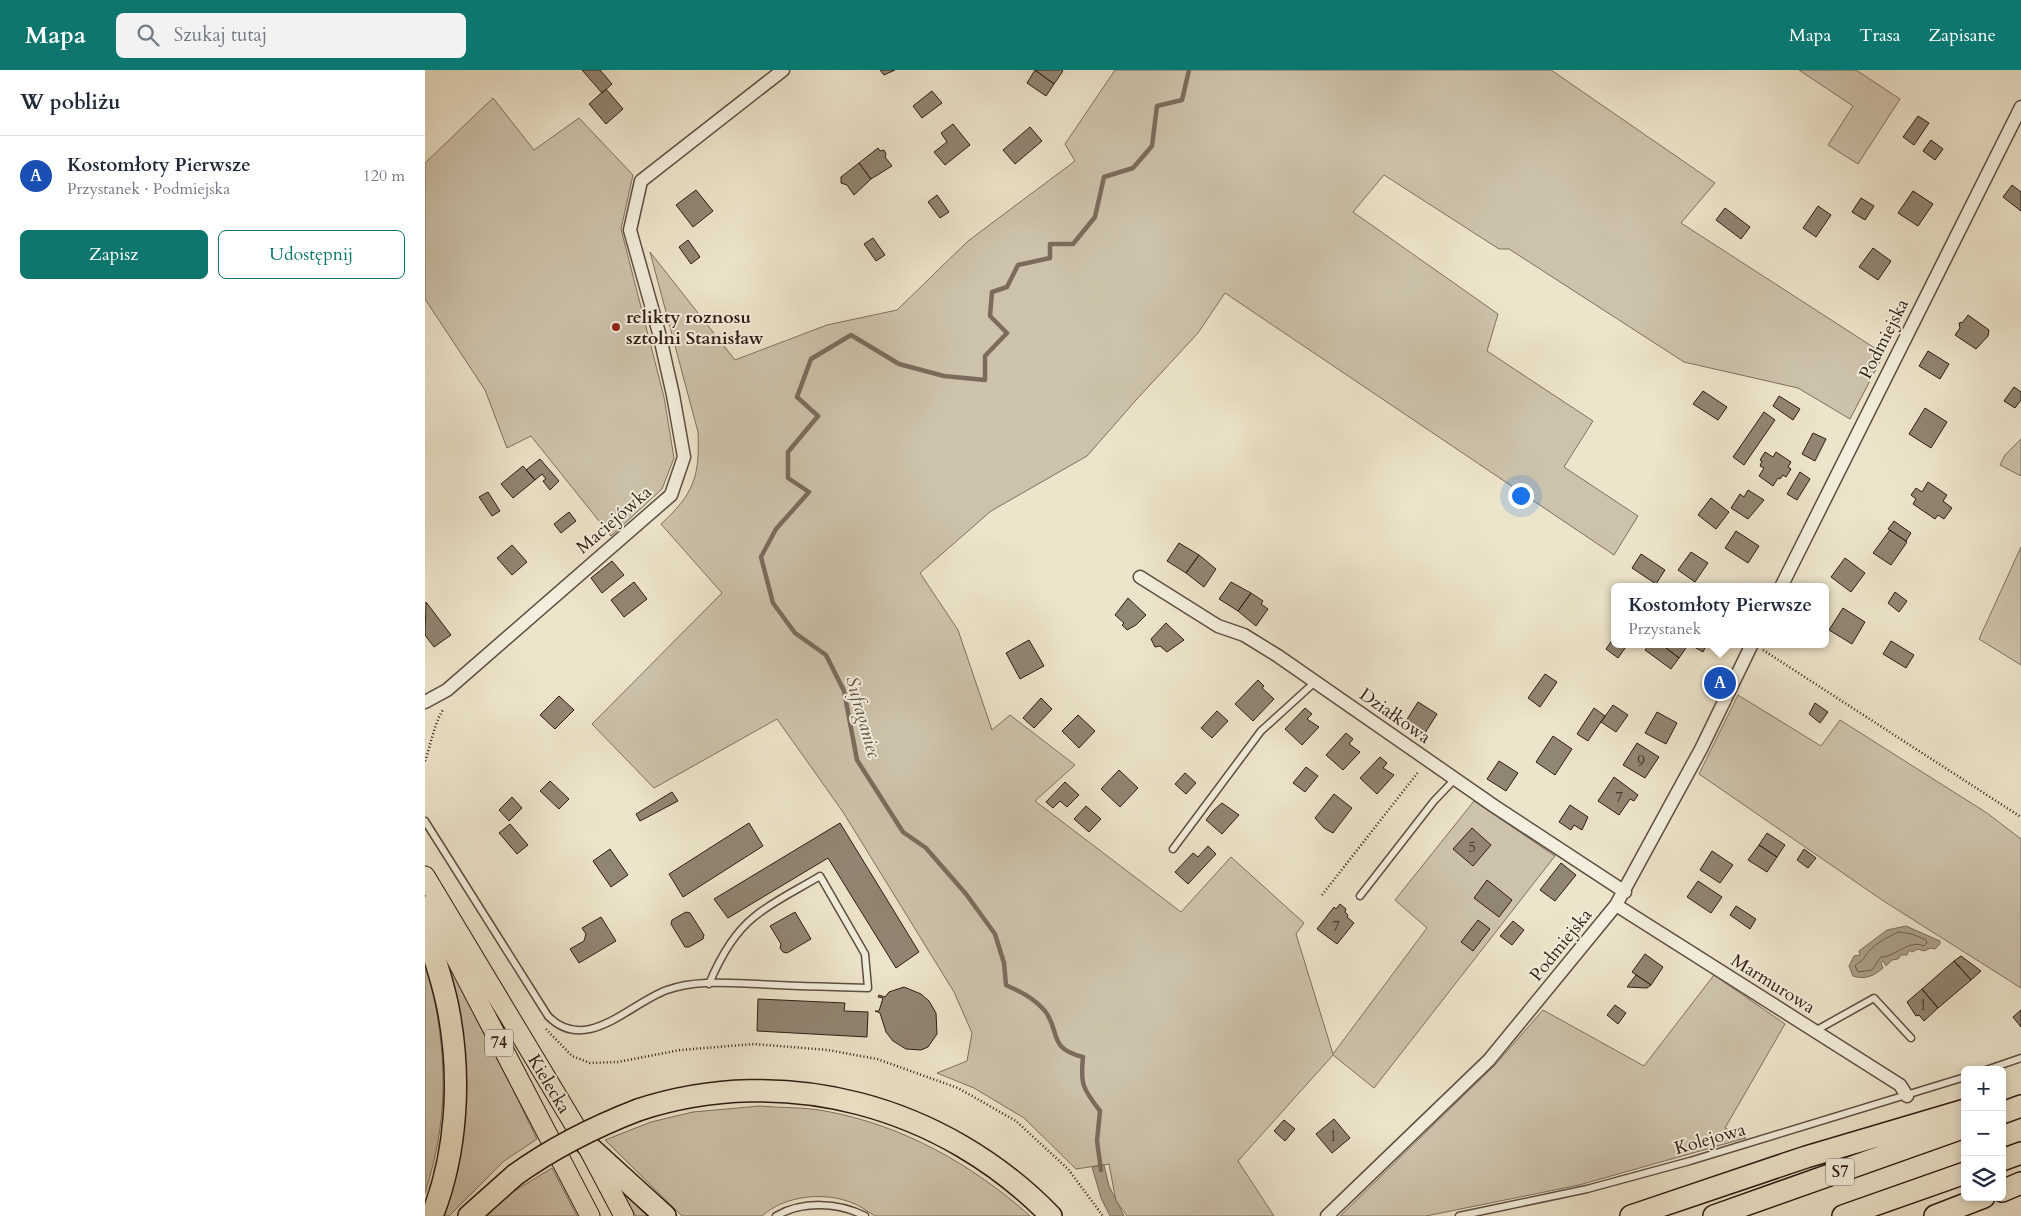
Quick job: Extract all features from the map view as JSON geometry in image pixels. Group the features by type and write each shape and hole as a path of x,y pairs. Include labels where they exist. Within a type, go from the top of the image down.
{"highway":[{"path":"425,928 449,1011 456,1079 449,1150 432,1216"},
{"path":"469,1216 515,1175 570,1140 638,1110 703,1094 736,1091 792,1092 860,1102 914,1121 974,1152 1014,1181 1051,1216"},
{"path":"2006,1099 2021,1095"},
{"path":"2006,1112 2021,1106"},
{"path":"1631,1216 1806,1158 1962,1111"},
{"name":"S7","path":"1714,1216 1961,1128"},
{"path":"586,1144 665,1216"},
{"path":"2006,1159 2021,1153"},
{"name":"S7","path":"1843,1216 1961,1174"},
{"path":"2006,1189 2021,1184"},
{"path":"1935,1216 1974,1201"}],"main road":[{"name":"Kielecka","path":"425,876 586,1144 624,1216"},
{"name":"Kielecka","path":"425,906 448,943 590,1216"}],"street":[{"name":"Maciejówka","path":"425,702 447,690 671,495 684,458 663,351 630,230 641,181 776,72"},
{"name":"Podmiejska","path":"1783,583 1903,338 2021,107"},
{"name":"Działkowa","path":"1140,578 1218,626 1243,635 1625,892"},
{"name":"Podmiejska","path":"1327,1216 1489,1060 1616,905 1625,892 1756,648"},
{"name":"Marmurowa","path":"1616,905 1900,1085 1907,1096"}],"lane":[{"path":"1173,849 1261,731 1315,682"},
{"path":"1359,896 1434,801 1455,779"},
{"path":"425,821 548,1016 565,1029 577,1031 592,1030 665,990 679,986 709,984 868,988 868,970 865,954 820,876 755,916 736,937 716,968 709,984"},
{"path":"1815,1031 1874,998 1911,1038"},
{"path":"1998,1066 2021,1058"},
{"name":"Kolejowa","path":"1459,1216 1587,1189 1690,1161 1961,1078"},
{"path":"776,1216 790,1208 818,1205 850,1208 865,1216"}],"path":[{"path":"1759,648 2021,817"},
{"path":"425,761 435,733 437,721 446,706"},
{"path":"1322,895 1428,760"},
{"path":"545,1028 572,1056 590,1063 618,1062 680,1050 754,1044 829,1050 877,1059 959,1088 1016,1121 1068,1169 1103,1216"}],"shaded area":[{"path":"1115,70 1551,70 1715,183 1681,223 1884,354 1850,419 1798,388 1684,362 1509,249 1499,249 1384,175 1353,212 1498,314 1487,351 1593,421 1564,467 1638,516 1614,555 1225,293 1198,333 1087,456 991,511 920,573 958,630 992,730 1010,715 1075,765 1035,801 1181,912 1231,857 1304,923 1296,934 1333,1054 1427,928 1395,900 1474,801 1555,856 1374,1088 1333,1055 1238,1161 1274,1216 1127,1216 1116,1201 1109,1164 1076,1169 1024,1118 974,1088 937,1073 967,1061 972,1033 954,992 843,812 777,719 654,788 592,724 722,593 661,524 681,503 693,483 698,461 698,432 650,252 735,360 827,325 897,310 968,241 1075,161 1065,144"},
{"path":"1799,70 1856,70 1900,99 1858,164 1828,145 1853,106"},
{"path":"493,98 534,150 579,118 633,175 621,229 664,397 674,458 662,489 611,536 531,436 507,448 485,390 425,299 425,163"},
{"path":"2021,439 2021,476 2000,465 2005,455"},
{"path":"2021,547 2021,665 1979,639"},
{"path":"1738,695 1821,746 1840,720 1987,813 2021,839 2021,988 1882,900 1699,774"},
{"path":"436,932 537,1139 504,1161 449,1216 439,1216 462,1123"},
{"path":"425,954 441,1045 443,1102 440,1131 425,1193"},
{"path":"1714,975 1785,1024 1725,1128 1746,1138 1579,1185 1426,1216 1340,1216 1495,1065 1543,1010 1644,1066"},
{"path":"760,1106 809,1109 854,1117 908,1137 935,1149 960,1164 1008,1197 1030,1216 875,1216 858,1205 844,1200 831,1197 806,1197 782,1203 762,1216 682,1216 605,1140 651,1122 693,1112"},
{"path":"552,1168 577,1216 487,1216 508,1195"},
{"path":"606,1171 647,1216 636,1216"}],"water":[{"path":"1906,926 1940,941 1940,944 1935,949 1931,948 1924,951 1918,949 1912,952 1909,950 1907,955 1901,955 1886,966 1883,961 1881,963 1883,968 1869,976 1861,978 1853,976 1849,966 1854,956 1860,955 1859,951 1887,930"},
{"path":"1104,1165 1109,1186 1124,1216 1110,1216 1101,1198 1092,1167"}],"building":[{"path":"582,70 600,70 612,84 602,93"},
{"path":"880,70 895,70 884,75"},
{"path":"1035,70 1061,70 1063,71 1054,84"},
{"path":"1035,70 1054,84 1046,96 1027,83"},
{"path":"606,89 623,109 606,124 589,104"},
{"path":"932,91 942,103 922,118 913,106"},
{"path":"1918,116 1929,123 1914,145 1903,137"},
{"path":"953,124 970,145 945,165 934,152 947,142 941,133"},
{"path":"1030,127 1042,141 1015,164 1003,150"},
{"path":"1931,140 1943,149 1935,160 1923,151"},
{"path":"878,148 880,151 884,150 885,157 892,166 871,179 859,163"},
{"path":"859,163 871,179 854,195 847,185 841,183 841,177"},
{"path":"2012,185 2021,192 2021,211 2003,197"},
{"path":"696,190 713,211 693,227 676,205"},
{"path":"1913,191 1933,204 1918,226 1898,213"},
{"path":"937,195 949,212 940,218 928,202"},
{"path":"1861,198 1874,206 1865,220 1852,212"},
{"path":"1818,206 1831,215 1816,237 1803,228"},
{"path":"1725,208 1750,227 1741,239 1716,220"},
{"path":"873,238 885,255 876,261 864,244"},
{"path":"688,240 700,257 691,264 679,247"},
{"path":"1873,248 1891,261 1878,280 1859,267"},
{"path":"1968,315 1989,330 1988,336 1976,349 1955,335 1960,328 1959,323 1963,322"},
{"path":"1928,351 1949,364 1940,379 1919,366"},
{"path":"2014,387 2021,392 2021,400 2015,408 2004,401"},
{"path":"1703,391 1727,407 1718,420 1693,404"},
{"path":"1779,396 1800,409 1793,420 1773,406"},
{"path":"1925,408 1947,422 1931,448 1909,434"},
{"path":"1764,412 1775,420 1744,465 1733,457"},
{"path":"1813,433 1826,439 1815,461 1802,454"},
{"path":"1765,452 1773,457 1776,452 1791,462 1788,467 1791,469 1786,477 1783,475 1780,479 1778,478 1773,486 1759,476 1764,468 1760,466 1762,461 1760,460"},
{"path":"540,459 559,481 550,490 543,481 546,479 542,474 535,480 526,470"},
{"path":"523,466 535,480 513,498 501,484"},
{"path":"1800,472 1810,479 1797,500 1787,494"},
{"path":"1928,482 1947,495 1943,501 1952,508 1944,519 1938,515 1935,519 1913,504 1916,499 1911,495 1916,488 1922,492"},
{"path":"1748,490 1764,500 1748,519 1731,508 1740,494 1744,497"},
{"path":"488,492 500,511 492,516 479,497"},
{"path":"1711,498 1729,512 1716,529 1698,515"},
{"path":"569,512 576,521 561,533 554,524"},
{"path":"1894,521 1911,533 1906,541 1888,529"},
{"path":"1890,530 1907,542 1891,565 1873,553"},
{"path":"1736,531 1759,546 1748,563 1725,548"},
{"path":"1179,543 1199,555 1186,573 1167,561"},
{"path":"512,545 527,562 512,575 497,558"},
{"path":"1691,552 1708,563 1695,582 1678,570"},
{"path":"1641,554 1665,570 1657,583 1654,583 1632,568"},
{"path":"1199,555 1216,569 1204,587 1186,573"},
{"path":"1845,558 1865,573 1851,592 1831,577"},
{"path":"612,561 624,575 602,593 591,578"},
{"path":"634,582 647,599 624,617 611,600"},
{"path":"1231,582 1251,593 1238,611 1219,599"},
{"path":"1895,592 1907,601 1899,612 1888,603"},
{"path":"1251,593 1263,601 1261,604 1268,609 1256,626 1238,611"},
{"path":"1128,598 1146,615 1136,625 1127,630 1122,625 1124,623 1115,615"},
{"path":"426,602 451,635 434,647 425,635"},
{"path":"1843,608 1865,622 1852,644 1829,630"},
{"path":"1166,623 1184,640 1167,652 1160,646 1155,647 1151,639"},
{"path":"1029,640 1044,666 1020,679 1006,653"},
{"path":"1891,641 1914,655 1906,668 1883,654"},
{"path":"1611,642 1611,648 1625,648 1618,658 1606,649"},
{"path":"1647,648 1666,648 1679,658 1671,669 1645,650"},
{"path":"1666,648 1686,648 1679,658"},
{"path":"1696,648 1705,648 1703,652"},
{"path":"1545,674 1557,682 1540,707 1528,698"},
{"path":"1258,680 1264,686 1262,688 1274,699 1253,721 1235,704"},
{"path":"559,696 574,710 555,729 540,715"},
{"path":"1041,698 1052,709 1034,728 1023,718"},
{"path":"1418,702 1437,714 1425,733 1406,721"},
{"path":"1815,703 1828,712 1820,723 1809,714"},
{"path":"1613,705 1628,715 1616,732 1601,722"},
{"path":"1305,708 1312,714 1307,719 1319,727 1302,745 1285,729"},
{"path":"1594,708 1605,716 1588,741 1577,734"},
{"path":"1217,711 1228,721 1212,738 1201,728"},
{"path":"1657,712 1677,723 1666,744 1645,733"},
{"path":"1078,715 1095,731 1079,748 1062,731"},
{"path":"1346,733 1353,739 1349,744 1360,752 1343,770 1326,755"},
{"path":"1553,736 1572,749 1555,775 1536,762"},
{"path":"1637,743 1659,757 1645,778 1623,765"},
{"path":"1380,757 1387,763 1383,768 1394,775 1377,794 1360,778"},
{"path":"1499,761 1518,773 1506,791 1487,779"},
{"path":"1306,767 1318,776 1305,792 1293,783"},
{"path":"1119,770 1138,788 1120,807 1101,789"},
{"path":"1185,773 1196,783 1186,794 1175,784"},
{"path":"1614,777 1638,795 1634,801 1630,799 1619,815 1598,801"},
{"path":"550,781 569,799 559,809 540,791"},
{"path":"1065,782 1079,795 1067,807 1060,801 1053,808 1046,802"},
{"path":"672,792 678,801 640,821 636,814"},
{"path":"1334,794 1352,808 1333,833 1324,828 1315,818"},
{"path":"512,797 522,808 509,821 499,810"},
{"path":"1222,803 1239,815 1222,834 1206,820"},
{"path":"1570,805 1588,817 1582,830 1574,825 1571,830 1559,822"},
{"path":"1086,806 1101,819 1089,832 1074,819"},
{"path":"749,823 763,846 683,897 669,874"},
{"path":"840,823 919,952 896,968 828,858 728,918 714,899"},
{"path":"510,824 528,845 517,854 499,833"},
{"path":"1472,828 1491,845 1473,866 1453,849"},
{"path":"1767,833 1785,845 1777,857 1759,845"},
{"path":"1759,845 1777,857 1767,872 1748,860"},
{"path":"1208,846 1216,854 1188,884 1175,872 1193,853 1198,857"},
{"path":"610,849 628,875 611,887 593,861"},
{"path":"1804,849 1816,858 1808,868 1797,860"},
{"path":"1712,851 1733,865 1720,883 1700,870"},
{"path":"1561,863 1576,875 1555,901 1540,890"},
{"path":"1487,880 1512,900 1499,917 1474,898"},
{"path":"1698,881 1722,897 1711,913 1687,897"},
{"path":"1340,904 1346,909 1347,917 1354,923 1337,944 1317,929 1334,907 1336,909"},
{"path":"1736,906 1756,919 1750,929 1730,915"},
{"path":"686,912 690,913 704,935 703,939 689,947 685,947 671,924 672,920"},
{"path":"795,912 811,939 787,953 783,952 780,948 781,944 770,926"},
{"path":"601,917 616,941 579,963 570,949 584,941 586,934 582,928"},
{"path":"1478,920 1490,929 1473,951 1461,942"},
{"path":"1513,921 1524,930 1512,945 1500,936"},
{"path":"1645,954 1663,967 1651,985 1632,972"},
{"path":"1961,956 1981,971 1971,980 1954,961"},
{"path":"1954,961 1971,980 1938,1008 1922,989"},
{"path":"1636,975 1651,985 1647,988 1627,987"},
{"path":"904,987 921,994 929,1001 936,1013 937,1034 928,1047 921,1050 906,1049 893,1041 886,1032 880,1013 875,1011 879,1011 883,998 878,997 879,995 885,997 889,992"},
{"path":"1922,989 1938,1008 1924,1021 1919,1015 1916,1016 1907,1002"},
{"path":"758,999 845,1003 844,1011 868,1012 867,1037 757,1031"},
{"path":"1615,1005 1626,1013 1618,1024 1607,1015"},
{"path":"2021,1010 2021,1027 2013,1017"},
{"path":"1334,1119 1350,1138 1332,1153 1316,1134"},
{"path":"1284,1120 1295,1129 1285,1141 1274,1131"}],"waterway":[{"name":"Sufraganiec","path":"1101,1170 1097,1141 1100,1111 1084,1086 1082,1074 1083,1057 1064,1049 1059,1044 1050,1019 1041,1006 1006,985 1004,963 995,934 966,894 926,848 903,832 857,760 844,691 826,655 795,633 773,603 761,557 776,529 809,492 788,478 788,452 818,416 797,397 811,359 851,335 899,364 944,376 985,380 985,356 1007,333 990,316 992,292 1007,287 1018,265 1050,258 1050,244 1073,244 1095,217 1104,177 1133,168 1152,146 1157,106 1182,100 1189,70"}],"place":[{"name":"relikty roznosu sztolni Stanisław","path":"616,327"},
{"name":"Kostomłoty Pierwsze","path":"1720,683"}]}
